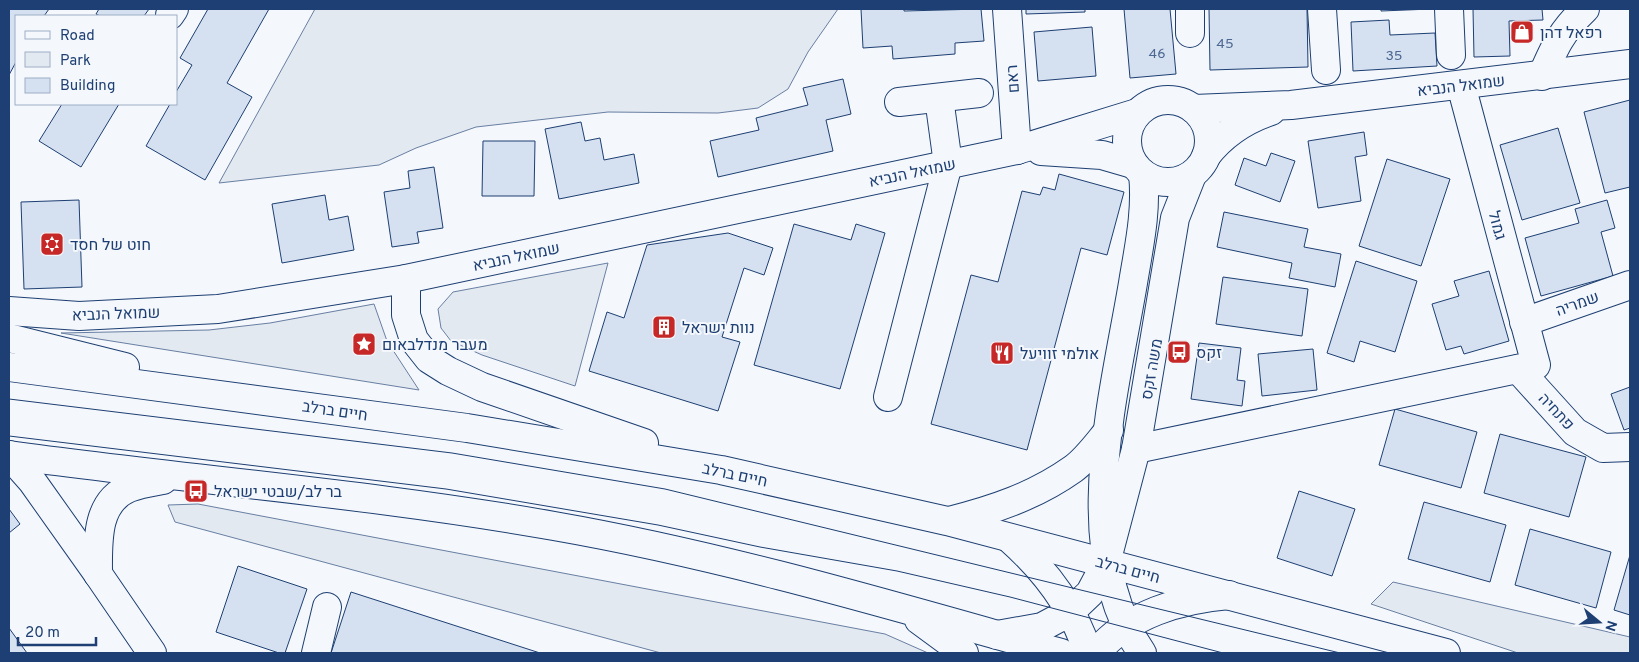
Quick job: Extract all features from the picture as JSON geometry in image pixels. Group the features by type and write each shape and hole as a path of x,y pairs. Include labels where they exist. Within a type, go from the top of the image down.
{"main road":[{"name":"ראם","path":"1007,9 1018,150"},
{"path":"1322,9 1326,70"},
{"path":"1450,9 1450,55"},
{"path":"1542,76 1558,39 1566,26 1585,9"},
{"name":"שמואל הנביא","path":"1194,109 1291,105 1630,64"},
{"name":"גמול","path":"1461,85 1524,322 1527,367"},
{"path":"899,102 979,93"},
{"path":"888,397 948,164 939,98"},
{"path":"1171,99 1184,102 1194,109 1201,116 1209,135 1199,165 1180,180 1167,182 1154,180 1138,169 1127,151 1126,137 1130,124 1137,113 1147,105 1159,100 1171,99"},
{"name":"שמואל הנביא","path":"1199,165 1218,140 1235,127 1263,114 1291,105"},
{"name":"שמואל הנביא","path":"9,311 79,316 218,309 406,279 1018,150 1137,113"},
{"name":"שמואל הנביא","path":"1018,150 1073,151 1102,155 1138,169"},
{"name":"משה זקס","path":"997,635 1042,627 1070,612 1090,593 1106,563 1136,449 1175,218 1199,165"},
{"name":"משה זקס","path":"1138,169 1144,212 1109,430 1104,484 1106,563 1113,593 1126,627 1142,653"},
{"path":"406,279 406,315 414,340 429,359 448,371 482,386 721,470"},
{"name":"שמריה","path":"1524,322 1630,285"},
{"path":"9,338 254,400"},
{"name":"חיים ברלב","path":"9,367 544,440 721,470 947,522 1446,653"},
{"path":"1136,449 1527,367"},
{"name":"פתחיה","path":"1527,367 1575,432 1603,448 1630,446"},
{"path":"947,522 998,508 1026,497 1074,468 1109,430"},
{"path":"9,455 553,526 655,546 904,609 1061,653"},
{"path":"9,455 32,481 152,653"},
{"path":"98,574 98,537 102,519 112,500 128,488 176,476"},
{"path":"1009,538 1023,550 1052,583 1080,629 1088,653"},
{"path":"1096,653 1126,627 1169,606 1229,595"},
{"path":"316,653 327,607"},
{"path":"904,609 964,653"}],"green space":[{"path":"315,9 838,9 808,52 788,89 758,108 718,113 608,112 476,127 416,148 379,165 219,183"},
{"path":"608,263 575,386 482,355 451,341 441,328 438,309 453,292"},
{"path":"374,304 387,341 419,390 61,333 209,330 270,323"},
{"path":"198,504 885,634 928,653 661,653 175,522 168,505"},
{"path":"1393,582 1630,637 1630,653 1518,653 1371,604"}],"building":[{"path":"9,9 49,9 45,15 15,15 15,64 9,75"},
{"path":"99,9 149,9 145,15 96,14"},
{"path":"208,9 269,9 227,83 252,97 205,180 146,146 169,105 178,105 178,89 192,65 180,58"},
{"path":"861,9 904,9 904,11 981,9 984,41 955,43 955,54 893,59 892,46 863,48"},
{"path":"1026,9 1085,9 1085,12 1026,14"},
{"path":"1124,9 1170,9 1176,74 1130,78"},
{"path":"1209,9 1307,9 1308,67 1210,70"},
{"path":"1381,9 1431,9 1381,11"},
{"path":"1473,9 1542,9 1543,20 1509,21 1510,56 1474,57"},
{"path":"1389,20 1390,35 1435,33 1437,66 1353,71 1351,22"},
{"path":"1092,27 1096,76 1038,81 1034,32"},
{"path":"843,79 851,114 826,120 833,151 718,177 710,141 759,130 756,118 808,105 803,88"},
{"path":"1630,100 1630,187 1605,193 1584,112"},
{"path":"61,105 118,105 81,167 39,141"},
{"path":"581,122 585,141 600,138 604,160 634,154 639,183 559,199 545,129"},
{"path":"1558,128 1580,203 1522,220 1500,145"},
{"path":"1364,132 1367,155 1355,157 1361,201 1318,208 1308,141"},
{"path":"483,141 535,141 534,196 482,196"},
{"path":"1271,153 1295,161 1280,202 1235,185 1244,158 1266,166"},
{"path":"1387,159 1450,179 1421,266 1359,246"},
{"path":"434,167 443,228 417,232 419,243 392,247 384,192 410,188 408,171"},
{"name":"אולמי זוויעל","path":"1059,174 1124,192 1107,255 1081,248 1027,450 931,424 971,275 998,282 1022,191 1040,195 1043,187 1055,190"},
{"path":"325,195 329,220 348,216 354,250 282,263 272,204"},
{"name":"חוט של חסד","path":"79,200 82,287 24,289 21,202"},
{"path":"1607,200 1615,228 1601,232 1613,276 1541,296 1525,238 1579,223 1575,209"},
{"path":"1224,212 1308,229 1304,247 1341,254 1335,287 1289,278 1292,263 1217,247"},
{"name":"נוות ישראל","path":"794,224 851,240 856,224 885,233 840,389 754,365"},
{"name":"נוות ישראל","path":"728,233 773,248 764,275 744,268 722,337 740,342 718,411 589,371 607,312 624,318 647,245"},
{"path":"1356,261 1417,281 1395,352 1360,341 1354,362 1327,353"},
{"path":"1489,271 1509,341 1464,354 1461,346 1446,350 1432,304 1459,296 1454,281"},
{"path":"1223,277 1308,289 1302,336 1216,324"},
{"path":"1199,343 1241,348 1237,380 1245,381 1242,406 1191,399"},
{"path":"1313,349 1317,390 1262,396 1258,354"},
{"path":"1630,387 1630,428 1624,430 1611,394"},
{"path":"1395,409 1477,432 1461,488 1379,465"},
{"path":"1500,434 1586,457 1569,517 1484,493"},
{"path":"1299,491 1355,509 1332,576 1277,558"},
{"path":"1424,502 1506,525 1490,582 1408,559"},
{"path":"9,509 20,524 9,533"},
{"path":"1530,529 1611,552 1596,608 1515,585"},
{"path":"1630,555 1630,615 1614,610"},
{"path":"238,566 307,589 285,653 279,653 216,632"},
{"path":"351,592 540,653 331,653"},
{"path":"9,628 27,653 9,653"}],"tram line":[{"path":"9,399 452,453 665,489 1340,653"},
{"path":"9,436 446,489 658,525 760,547 897,571 1010,597 1223,653"}],"place":[{"name":"רפאל דהן","path":"1522,32"},
{"name":"חוט של חסד","path":"52,244"},
{"name":"נוות ישראל","path":"664,327"},
{"name":"מעבר מנדלבאום","path":"364,344"},
{"name":"זקס","path":"1179,352"},
{"name":"אולמי זוויעל","path":"1002,353"},
{"name":"בר לב/שבטי ישראל","path":"196,491"}]}
